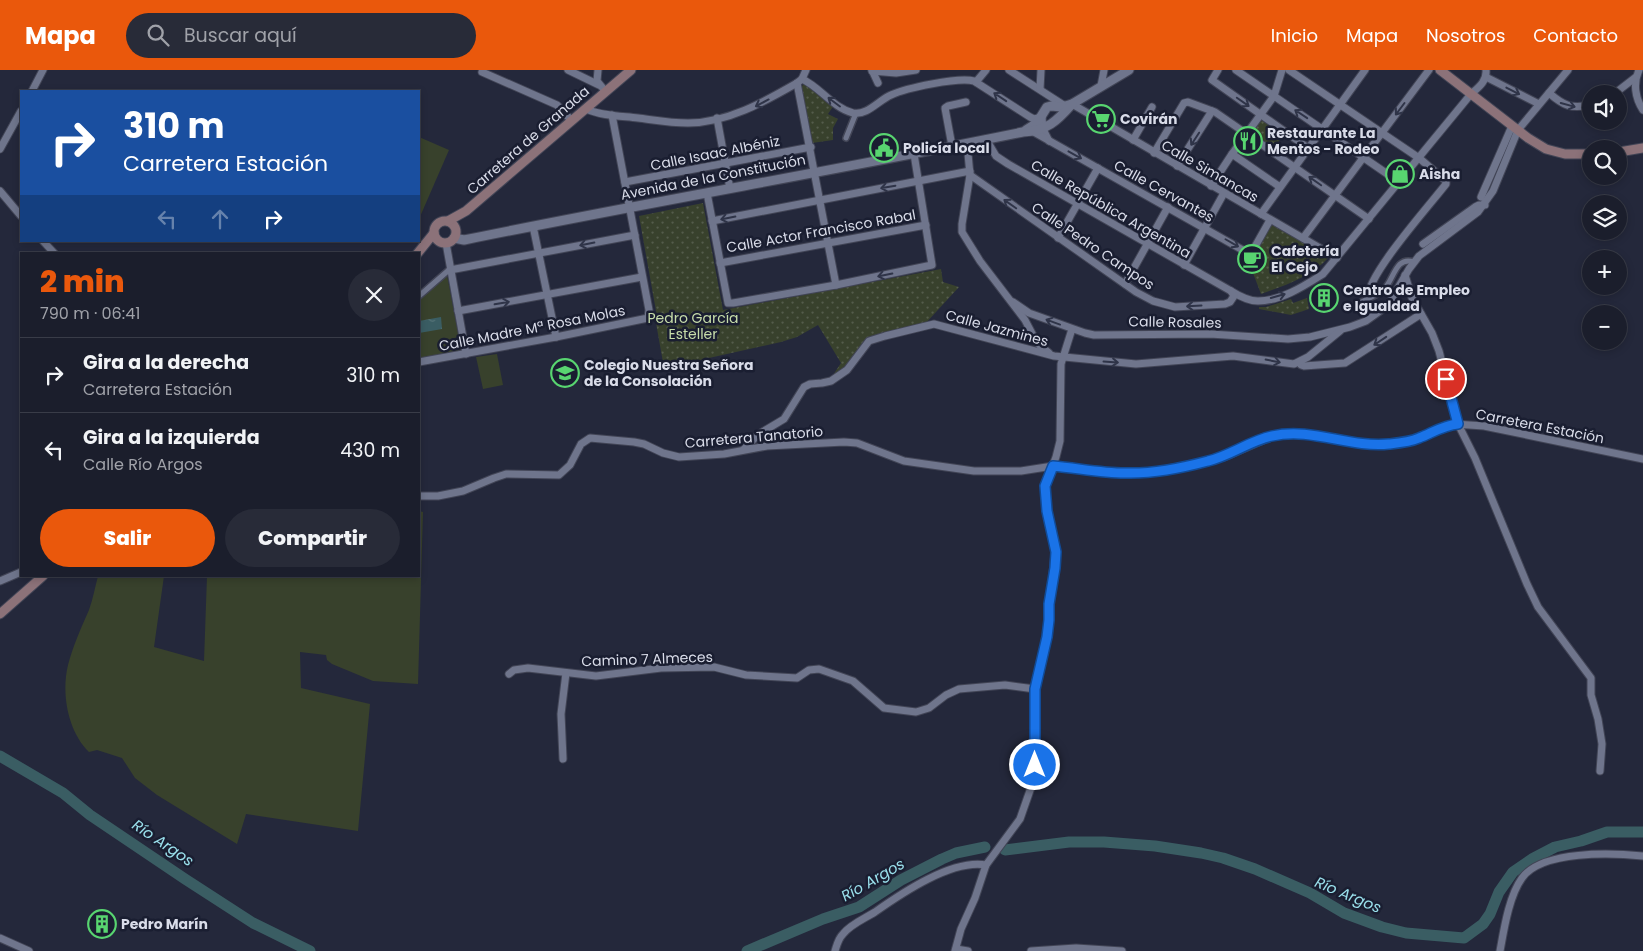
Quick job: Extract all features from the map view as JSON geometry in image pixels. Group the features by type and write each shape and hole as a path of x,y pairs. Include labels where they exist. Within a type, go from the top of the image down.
{"main road":[{"name":"Carretera de Granada","path":"439,239 435,226 438,223 441,221 451,224 631,70"},
{"path":"1440,70 1537,144 1556,153 1582,154"},
{"path":"1627,151 1643,149"},
{"path":"451,224 456,232 454,238"},
{"name":"Carretera de Granada","path":"419,252 439,239 454,238"},
{"path":"0,614 43,577"}],"street":[{"path":"33,90 43,70"},
{"path":"568,70 596,78 606,92"},
{"path":"586,109 594,113 686,123 717,118 753,108 800,81 806,70"},
{"path":"878,83 872,71 916,70"},
{"path":"976,82 986,70"},
{"name":"Calle Simancas","path":"1009,70 1060,103 1133,140 1337,258"},
{"path":"1040,89 1041,70"},
{"path":"1101,86 1104,70"},
{"path":"1028,131 1037,123 1047,107 1101,86 1129,70"},
{"path":"1218,70 1212,80 1308,148"},
{"path":"1236,70 1399,182"},
{"path":"1211,186 1274,96 1282,70"},
{"path":"1289,70 1419,158 1445,179 1446,184 1378,272 1370,287 1368,297"},
{"path":"1261,214 1365,70"},
{"path":"1303,238 1429,70"},
{"path":"1482,198 1515,128 1539,104 1568,70"},
{"path":"1639,70 1636,77 1637,97 1643,110"},
{"path":"482,72 556,105 572,120"},
{"path":"1487,72 1539,104"},
{"name":"Calle República Argentina","path":"986,139 996,156 1008,164 1231,291 1257,301 1277,297 1302,288 1324,274 1471,94 1482,84 1487,72"},
{"path":"1626,85 1636,77"},
{"path":"800,81 814,86 837,106 856,113 867,110 898,92 964,80 976,82 1034,119 1042,116"},
{"path":"800,81 836,285"},
{"path":"1549,93 1562,104 1569,107 1582,106"},
{"path":"952,146 946,108 966,102"},
{"path":"1154,153 1186,102 1212,111 1369,218"},
{"path":"1043,129 1056,121 1060,113 1060,103"},
{"path":"1056,121 1060,103"},
{"path":"1133,140 1152,107"},
{"path":"1177,166 1212,111"},
{"path":"0,149 20,113"},
{"path":"846,138 856,113"},
{"path":"458,311 642,277 612,115"},
{"path":"1042,116 1047,122 1056,121"},
{"path":"1042,116 1043,129 1049,141"},
{"path":"717,118 730,189"},
{"path":"1301,361 1342,329 1366,320 1387,306 1414,262 1429,248 1485,205 1498,181 1515,128"},
{"name":"Avenida de la Constitución","path":"454,238 464,240 630,206 730,189 1043,129"},
{"name":"Calle Cervantes","path":"1028,131 1250,253 1270,220"},
{"path":"967,143 970,173 962,232 980,260 1028,323 1034,338 1041,348 1054,356"},
{"name":"Calle Isaac Albéniz","path":"625,182 811,147"},
{"path":"707,193 728,303 734,304 836,285 932,265 914,154"},
{"path":"1232,154 1280,186"},
{"path":"1058,238 1098,168"},
{"path":"712,221 970,173"},
{"name":"Calle Pedro Campos","path":"970,173 1058,238 1153,301 1175,306 1225,304 1233,299 1234,296 1231,291"},
{"path":"0,191 20,215"},
{"path":"1184,265 1224,193"},
{"path":"1423,244 1475,207 1485,205"},
{"path":"1125,284 1168,207"},
{"name":"Calle Actor Francisco Rabal","path":"720,263 926,225"},
{"path":"532,226 556,337"},
{"path":"420,295 450,270 634,235"},
{"path":"439,239 450,270 466,354"},
{"path":"43,242 53,252"},
{"path":"1355,306 1383,290 1400,264 1408,260 1414,262"},
{"path":"1405,275 1412,298 1432,333 1439,351 1458,424 1476,458 1526,584 1538,607 1591,678 1591,695 1598,719 1602,744 1600,771"},
{"name":"Calle Madre Mª Rosa Molas","path":"420,362 556,337 649,317 642,277"},
{"name":"Calle Rosales","path":"1013,302 1023,310 1034,315 1094,335 1210,334 1288,340 1342,329"},
{"name":"Calle Jazmines","path":"744,449 759,434 784,419 804,387 810,384 832,381 847,370 859,357 867,343 873,339 934,324 1054,356 1062,360 1136,364 1233,356 1287,364 1301,361 1301,365 1304,366 1345,363 1420,314"},
{"path":"1028,323 1028,318 1034,315"},
{"path":"968,951 956,950 961,929 976,898 986,865 1020,819 1032,787 1035,765 1035,689 1047,637 1056,552 1047,511 1045,486 1060,441 1062,360 1072,328"},
{"path":"1031,351 1034,338"},
{"name":"Carretera Estación","path":"1053,466 1125,474 1145,473 1207,462 1224,457 1270,436 1303,434 1370,444 1387,444 1416,439 1442,427 1458,424 1484,426 1643,459"},
{"name":"Carretera Tanatorio","path":"420,496 438,496 463,492 506,474 559,475 570,465 581,444 590,438 644,444 663,453 680,456 724,454 767,446 844,442 856,443 904,461 974,471 1021,471 1053,466"},
{"path":"0,581 20,572"},
{"name":"Camino 7 Almeces","path":"509,674 514,670 528,668 596,676 661,668 714,667 746,675 798,678 809,670 819,669 853,681 884,708 916,712 929,708 954,691 966,688 1005,685 1035,689"},
{"path":"563,759 561,714 566,673"},
{"path":"1500,951 1513,894 1528,871 1564,856 1602,854 1643,856"},
{"path":"835,951 841,935 848,928 907,890 968,864 986,865"},
{"path":"0,938 29,951"},
{"path":"1032,951 1076,948 1122,951"}],"green space":[{"path":"805,83 834,105 828,114 838,119 833,128 833,140 812,143 801,87"},
{"path":"1260,119 1283,135 1274,149 1251,133"},
{"path":"420,137 449,150 420,217"},
{"name":"Pedro García Esteller","path":"703,203 723,310 941,269 943,282 959,287 925,324 879,336 836,376 833,375 841,363 818,325 797,337 781,342 664,368 656,323 658,322 639,216"},
{"path":"1271,224 1329,257 1306,275 1289,284 1261,294 1253,273 1259,263 1262,264 1264,261 1254,255"},
{"path":"447,275 462,354 420,362 420,298"},
{"path":"1307,298 1309,309 1291,315 1259,309 1259,307 1266,307 1291,299 1293,303"},
{"path":"497,354 503,385 483,389 476,357"},
{"path":"420,511 423,512 418,684 373,681 332,664 327,660 326,655 300,652 301,688 370,704 358,831 246,814 237,844 157,795 135,778 122,758 97,750 89,752 76,734 68,712 65,688 66,676 72,651 90,606 98,577 164,577 154,647 204,661 207,577 420,577"}],"water":[{"path":"441,317 442,329 420,333 420,321"}],"waterway":[{"name":"Río Argos","path":"0,756 63,793 90,815 253,923 310,951"},
{"name":"Río Argos","path":"1005,850 1069,842 1104,842 1155,846 1201,853 1255,869 1310,893 1344,913 1382,927 1406,933 1464,938 1483,924 1490,914 1499,892 1513,872 1532,859 1555,847 1607,832 1643,832"},
{"name":"Río Argos","path":"747,951 823,919 859,907 901,880 942,859 956,853 985,847"}],"place":[{"name":"Covirán","path":"1101,119"},
{"name":"Restaurante La Mentos - Rodeo","path":"1248,141"},
{"name":"Policía local","path":"884,148"},
{"name":"Aisha","path":"1400,174"},
{"name":"Cafetería El Cejo","path":"1252,259"},
{"name":"Centro de Empleo e Igualdad","path":"1324,298"},
{"name":"Colegio Nuestra Señora de la Consolación","path":"565,373"},
{"name":"Pedro Marín","path":"102,924"}],"route":[{"path":"1035,765 1035,689 1047,637 1056,552 1050,530 1045,486 1053,466 1125,474 1145,473 1207,462 1224,457 1270,436 1287,434 1321,436 1370,444 1404,442 1416,439 1442,427 1458,424 1446,379"}]}
